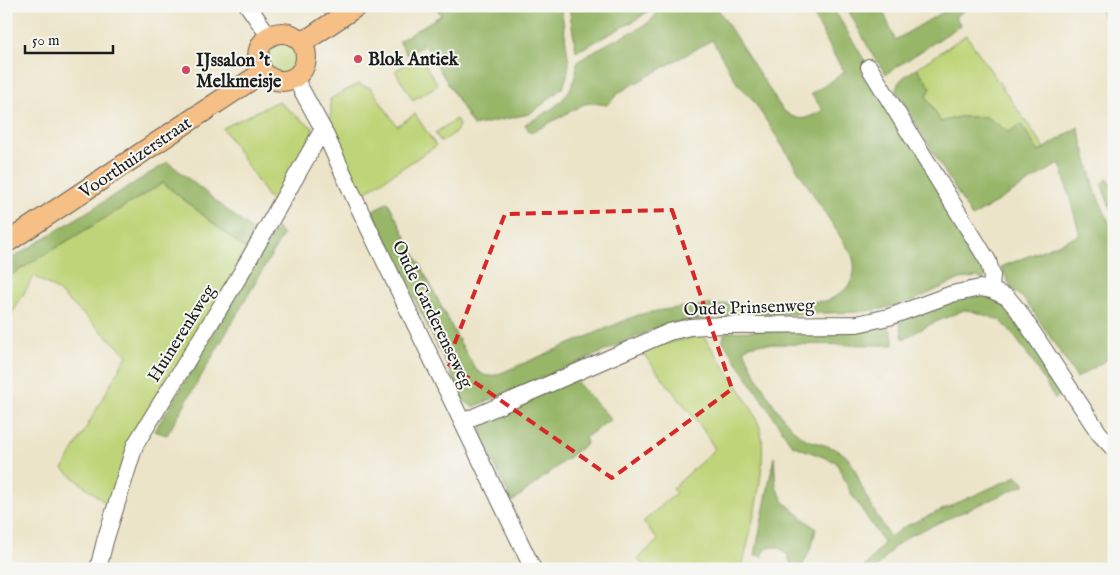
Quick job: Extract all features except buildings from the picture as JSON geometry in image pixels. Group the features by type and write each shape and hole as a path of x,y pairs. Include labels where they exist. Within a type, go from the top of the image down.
{"main road":[{"path":"302,43 358,6"},
{"path":"285,33 295,36 302,43 306,50 307,58 301,73 289,80 278,81 263,72 258,61 258,55 262,44 270,36 285,33"},
{"name":"Voorthuizerstraat","path":"6,243 263,72"}],"street":[{"path":"248,6 270,36"},
{"path":"869,67 988,261 992,275 991,290 1006,297 1018,310 1098,433 1114,449"},
{"name":"Oude Garderenseweg","path":"294,78 323,129 358,206 533,569"},
{"name":"Huinerenkweg","path":"98,569 135,444 237,280 323,129"},
{"name":"Oude Prinsenweg","path":"462,422 668,332 690,327 722,325 857,324 889,317 969,289 991,290"}],"highlighted area":[{"path":"672,210 732,389 612,478 447,363 505,214"}],"green space":[{"path":"435,6 561,6 569,64 563,87 529,114 473,126 425,45 407,55 399,41 441,15"},
{"path":"569,6 651,6 651,9 636,20 576,52"},
{"path":"659,6 716,6 782,109 802,119 823,110 811,94 845,72 835,57 809,6 832,6 929,168 987,272 983,281 978,277 960,279 914,300 882,309 857,312 725,316 663,325 473,407 464,401 372,211 388,202 457,337 476,370 486,376 496,375 638,315 661,310 708,305 827,301 846,288 853,277 854,263 852,255 753,100 738,85 712,40 620,92 607,105 584,104 533,132 529,131 525,124 554,107 567,93 572,85 577,62 646,24 657,13"},
{"path":"846,6 881,6 895,40 953,6 971,6 955,17 961,25 886,74 872,54"},
{"path":"1097,6 1111,6 1114,10 1114,31"},
{"path":"966,35 1045,149 1039,152 986,117 958,117 941,122 926,96 931,88 917,68"},
{"path":"282,40 289,41 294,45 298,50 298,64 294,69 289,73 282,74 275,73 270,69 266,64 265,57 266,50 270,45 275,41"},
{"path":"419,55 438,85 413,100 395,71"},
{"path":"917,68 931,88 926,96 941,122 958,117 986,117 1009,132 1021,124 1039,152 1078,127 1096,193 1114,233 1114,355 1077,378 1031,308 1022,297 1013,291 1001,267 1080,235 1060,163 972,217 896,91 900,80"},
{"path":"358,84 371,88 397,126 415,114 436,146 362,194 328,125 331,112 330,99"},
{"path":"278,101 313,128 312,135 273,205 223,128"},
{"path":"456,119 459,125 456,132 441,142 435,133"},
{"path":"168,162 258,235 248,251 163,183 6,278 6,262"},
{"path":"1108,179 1114,189 1114,217 1101,184"},
{"path":"163,183 248,251 155,406 112,508 63,469 127,355 57,290 34,276 6,324 6,278"},
{"path":"277,228 283,235 167,435 154,431 173,402"},
{"path":"980,296 994,299 1008,309 1065,391 1055,399 1031,359 1009,329 999,320 972,311 964,310 931,324 903,339 900,322 956,299"},
{"path":"882,326 891,330 894,345 758,344 744,349 769,398 795,431 804,438 837,450 849,459 868,500 890,537 904,527 1017,476 1026,484 909,536 894,547 876,569 863,569 884,543 852,495 836,462 792,445 723,341 724,334 727,332"},
{"path":"702,335 750,405 759,425 762,439 761,475 758,496 742,569 647,569 638,559 658,540 643,522 676,493 672,489 715,449 702,428 641,351"},
{"path":"574,379 611,419 585,438 587,443 512,502 481,436 481,426 485,418"},
{"path":"774,457 776,487 784,502 816,529 812,545 801,569 792,569 788,555 778,547 768,547 762,556 755,555"}],"place":[{"name":"Blok Antiek","path":"358,59"},
{"name":"IJssalon 't Melkmeisje","path":"186,70"}]}
